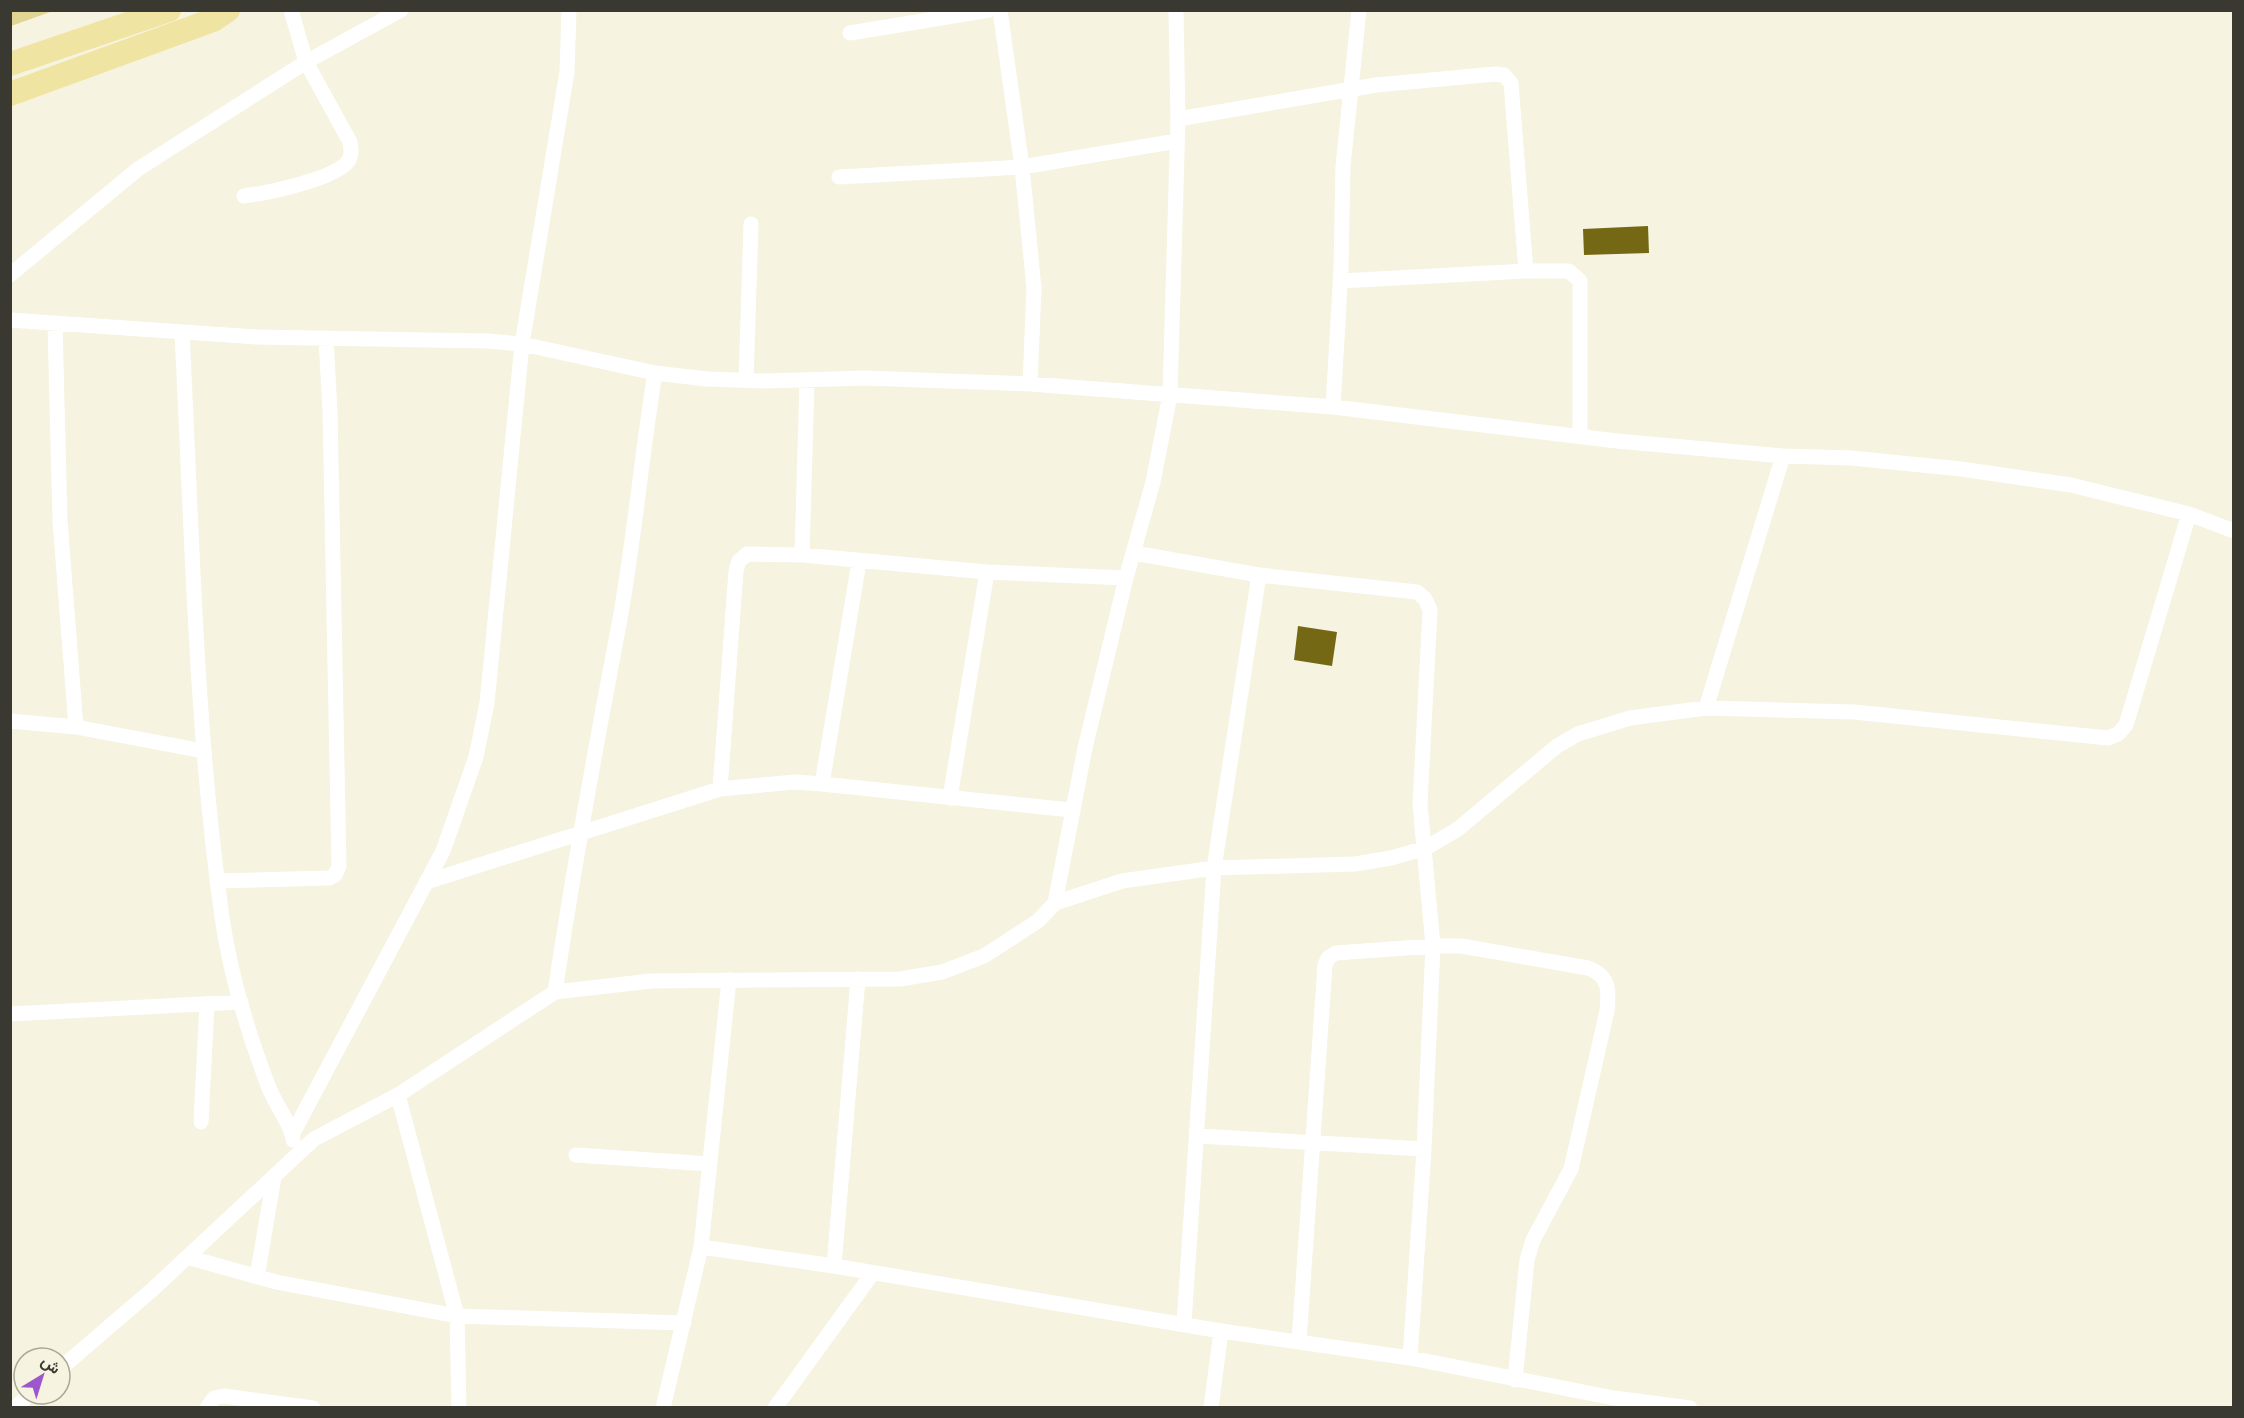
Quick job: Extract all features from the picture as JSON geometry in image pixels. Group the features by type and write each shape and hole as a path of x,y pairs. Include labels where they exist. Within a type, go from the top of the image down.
{"main road":[{"path":"10,64 169,10"},
{"path":"10,94 213,20 228,10"}],"street":[{"path":"244,196 290,188 340,167 348,162 352,152 350,142 306,62 291,10"},
{"path":"10,275 138,169 306,62 401,10"},
{"path":"292,1159 293,1133 358,1015 443,851 476,758 487,704 522,344 567,72 569,10"},
{"path":"850,33 989,10"},
{"path":"1000,10 1022,167 1034,288 1030,384"},
{"path":"1055,903 1071,810 1126,578 1153,482 1170,395 1178,119 1176,10"},
{"path":"1333,407 1343,166 1359,10"},
{"path":"1178,119 1352,90 1504,75 1511,82 1526,271"},
{"path":"838,177 1022,167 1177,141"},
{"path":"746,381 751,224"},
{"path":"1340,281 1526,271 1569,271 1580,281 1580,436"},
{"path":"10,320 182,333 326,339 477,340 522,344 655,373 746,381 864,378 1030,384 1333,407 1580,436 1784,456 1851,458 1983,472 2071,485 2189,514 2234,531"},
{"path":"55,323 60,521 75,727"},
{"path":"182,333 203,751 222,919 241,1002 269,1088 279,1112 293,1133"},
{"path":"218,881 329,878 335,874 339,866 330,411 326,339"},
{"path":"555,993 579,835 628,571 655,373"},
{"path":"802,555 807,381"},
{"path":"1706,708 1784,456"},
{"path":"72,1358 187,1257 306,1145 330,1129 398,1095 555,993 651,981 900,979 953,968 984,956 1019,935 1055,903 1122,881 1214,868 1355,864 1426,848 1464,825 1532,764 1578,734 1630,718 1706,708 1854,712 2108,738 2118,734 2126,725 2189,514"},
{"path":"1134,552 1259,575 1408,590 1417,592 1425,599 1430,610 1420,804 1426,848 1433,946 1424,1149 1410,1358"},
{"path":"720,789 739,561 747,554 802,555 987,572 1126,578"},
{"path":"822,784 860,562"},
{"path":"950,798 987,572"},
{"path":"1184,1324 1214,868 1259,575"},
{"path":"10,721 75,727 203,751"},
{"path":"426,882 720,789 795,782 1071,810"},
{"path":"1299,1341 1325,965 1328,958 1336,953 1461,946 1588,968 1605,977 1609,989 1607,1011 1571,1169 1533,1240 1527,1260 1515,1380"},
{"path":"834,1266 858,979"},
{"path":"663,1407 701,1246 729,980"},
{"path":"10,1014 241,1002"},
{"path":"201,1122 207,1004"},
{"path":"398,1095 458,1316 459,1407"},
{"path":"1198,1136 1424,1149"},
{"path":"576,1155 710,1164"},
{"path":"257,1277 274,1177"},
{"path":"701,1246 1221,1331 1410,1358 1614,1398 1690,1407"},
{"path":"187,1257 257,1277 458,1316 684,1323"},
{"path":"775,1407 872,1274"},
{"path":"1211,1407 1221,1331"},
{"path":"207,1407 214,1398 224,1396 286,1406 313,1407"}],"shaded area":[{"path":"11,10 53,10 53,11 11,26"}],"building":[{"path":"1648,226 1649,253 1584,255 1583,229"},
{"path":"1298,626 1337,632 1332,666 1294,660"}]}
